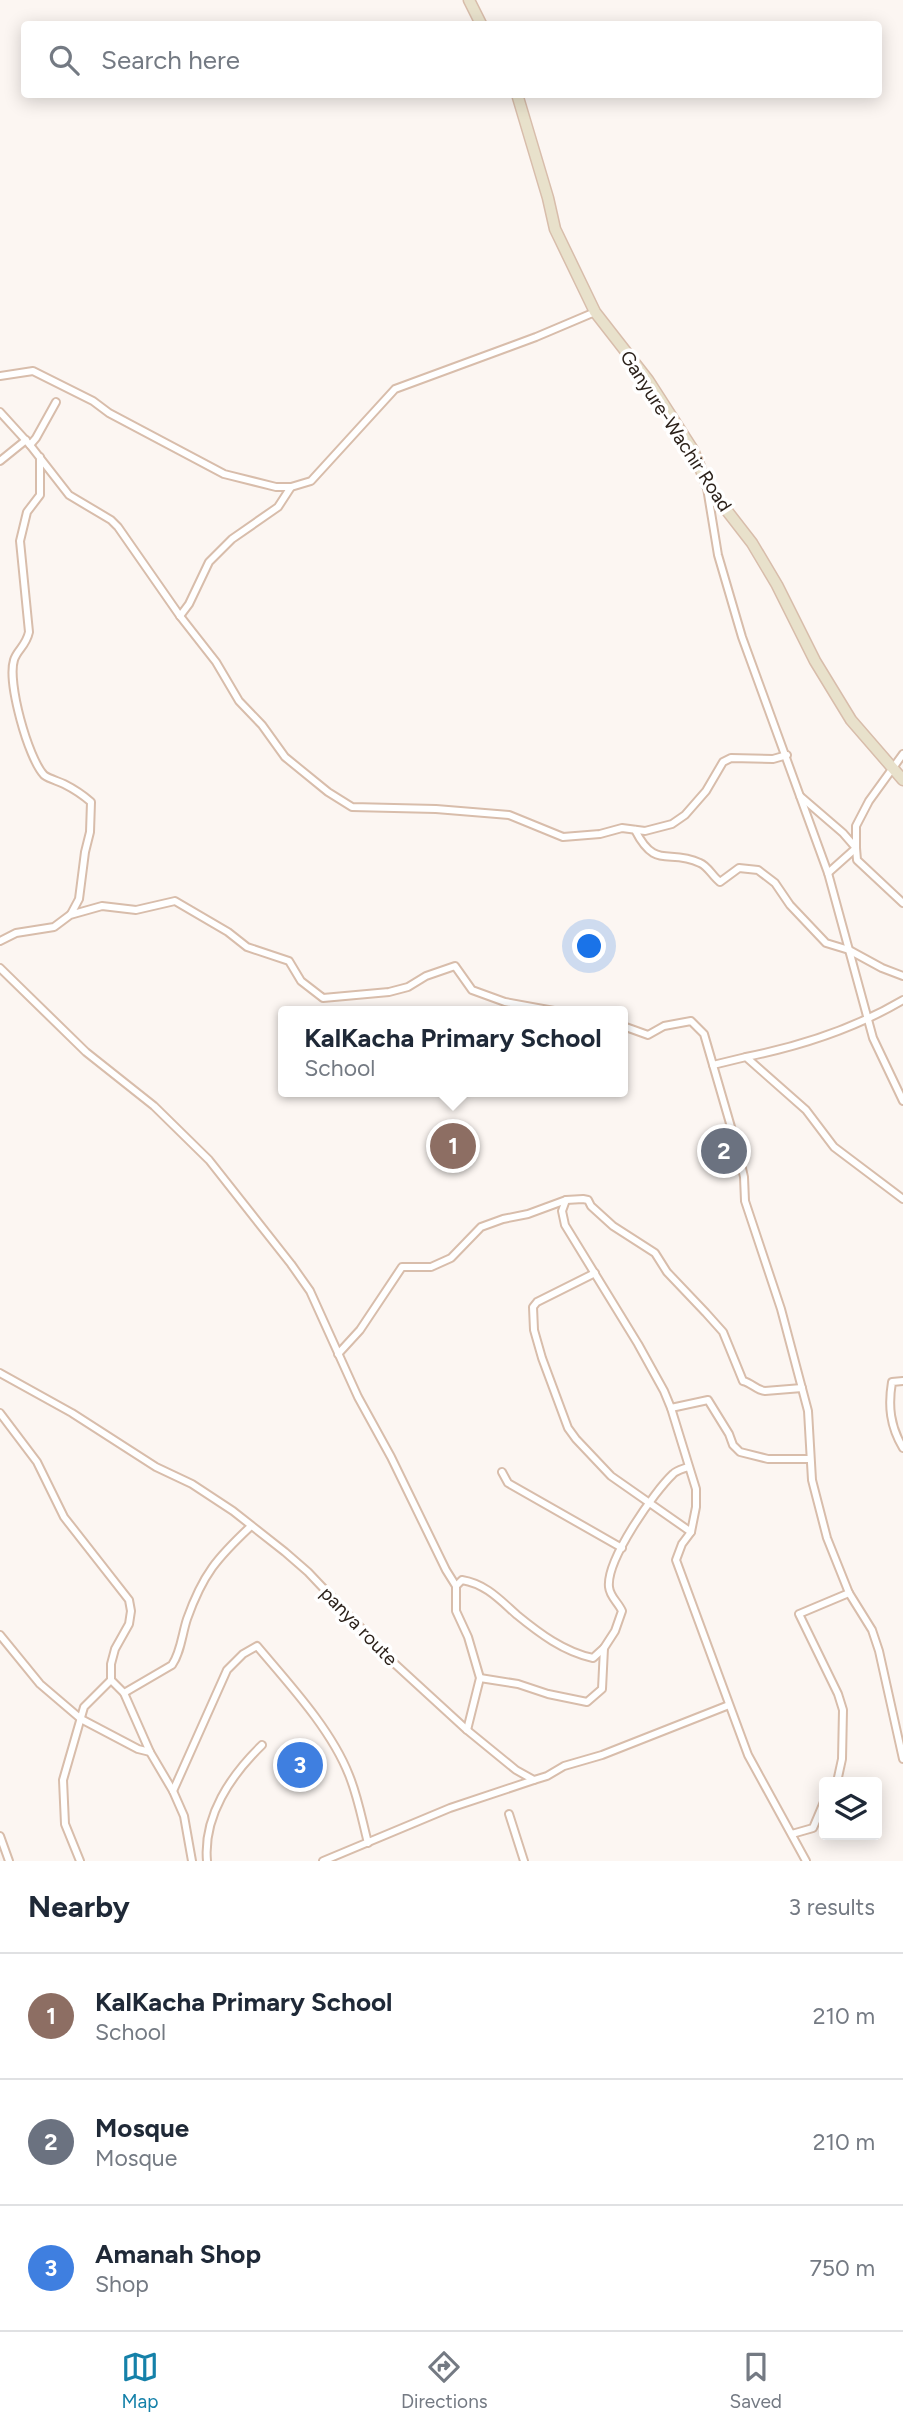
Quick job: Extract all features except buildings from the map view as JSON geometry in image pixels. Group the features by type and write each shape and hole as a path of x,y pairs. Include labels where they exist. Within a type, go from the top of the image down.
{"street":[{"path":"469,0 480,21"},
{"name":"Ganyure-Wachir Road","path":"518,98 555,229 595,312 648,380 693,450 707,485 752,543 777,585 815,661 851,720 903,780"},
{"path":"0,376 33,371 224,474 276,487 291,487 311,481 396,389 595,312"},
{"path":"0,461 36,438 56,402"},
{"path":"0,412 28,442 69,495 118,527 180,616 216,662 239,701 262,725 285,757 328,792 352,807 436,808 509,815 564,836 600,834 622,828 645,831 672,824 685,815 706,791 723,762 731,758 773,759 787,755"},
{"path":"40,457 40,495 27,512 20,541 29,632 26,643 14,658 12,673 24,735 38,766 46,776 80,793 91,802 90,832 79,900 70,915"},
{"path":"707,485 718,555 738,625 828,873 873,1038 903,1101"},
{"path":"180,616 189,604 209,562 232,539 278,507 291,487"},
{"path":"903,754 856,826 857,860 903,903"},
{"path":"799,795 843,833 856,848"},
{"path":"635,829 644,848 650,852 668,858 698,861 720,882 739,868 758,870 775,883 790,905 826,943 849,950 903,976"},
{"path":"828,873 856,848"},
{"path":"0,941 16,933 54,927 70,915 102,906 136,910 175,901 228,932 247,947 289,961 301,981 323,998 389,992 408,987 426,976 455,966 472,990 505,1002 527,1006"},
{"path":"0,968 86,1052 154,1105 209,1160 310,1291 338,1354 456,1586 456,1611 472,1648 480,1678 467,1730"},
{"path":"713,1065 789,1048 867,1020 903,1000"},
{"path":"628,1028 648,1035 664,1026 691,1021 704,1034 738,1151 745,1201 781,1309 808,1411 812,1480 827,1538 849,1592 872,1630 903,1759"},
{"path":"746,1056 806,1110 834,1147 903,1199"},
{"path":"338,1354 360,1330 402,1267 431,1266 451,1258 481,1227 566,1200 583,1199 588,1200 613,1226 655,1253 667,1272 723,1332 743,1381 765,1391 802,1388"},
{"path":"566,1200 562,1211 565,1225 659,1381 671,1408 696,1489 691,1532 682,1544 677,1560 748,1755 806,1861"},
{"path":"595,1273 537,1302 533,1307 534,1330 541,1358 568,1428 576,1439 611,1476 649,1500 670,1519 691,1532"},
{"name":"panya route","path":"0,1373 72,1413 156,1466 192,1484 251,1526 308,1572 395,1664 467,1730 516,1770 534,1780"},
{"path":"903,1381 892,1382 890,1406 893,1427 903,1448"},
{"path":"671,1408 708,1400 733,1445 740,1452 768,1459 810,1459"},
{"path":"0,1413 37,1462 64,1517 129,1600 129,1624 115,1649 111,1680 124,1693 150,1752 173,1791 184,1816 191,1861"},
{"path":"456,1586 462,1580 489,1591 569,1651 593,1658 604,1648 621,1616 622,1611 608,1583 629,1531 649,1500 673,1474 688,1467"},
{"path":"502,1472 508,1483 622,1548"},
{"path":"124,1693 172,1665 197,1591 207,1572 221,1554 251,1526"},
{"path":"838,1777 842,1759 843,1710 838,1694 799,1614 849,1592"},
{"path":"0,1635 40,1684 81,1719 138,1749 150,1752"},
{"path":"173,1791 227,1670 243,1654 257,1646 324,1731 338,1753 348,1773 368,1843"},
{"path":"480,1678 519,1684 548,1694 587,1702 602,1689 604,1648"},
{"path":"80,1861 65,1824 63,1780 84,1707 111,1680"},
{"path":"323,1861 450,1808 547,1776 564,1766 602,1755 729,1705"},
{"path":"207,1861 213,1812 240,1766 262,1745"},
{"path":"509,1814 524,1861"},
{"path":"792,1835 813,1828 819,1814"},
{"path":"0,1836 9,1861"}],"place":[{"name":"KalKacha Primary School","path":"453,1146"},
{"name":"Mosque","path":"724,1151"},
{"name":"Amanah Shop","path":"300,1765"}]}
